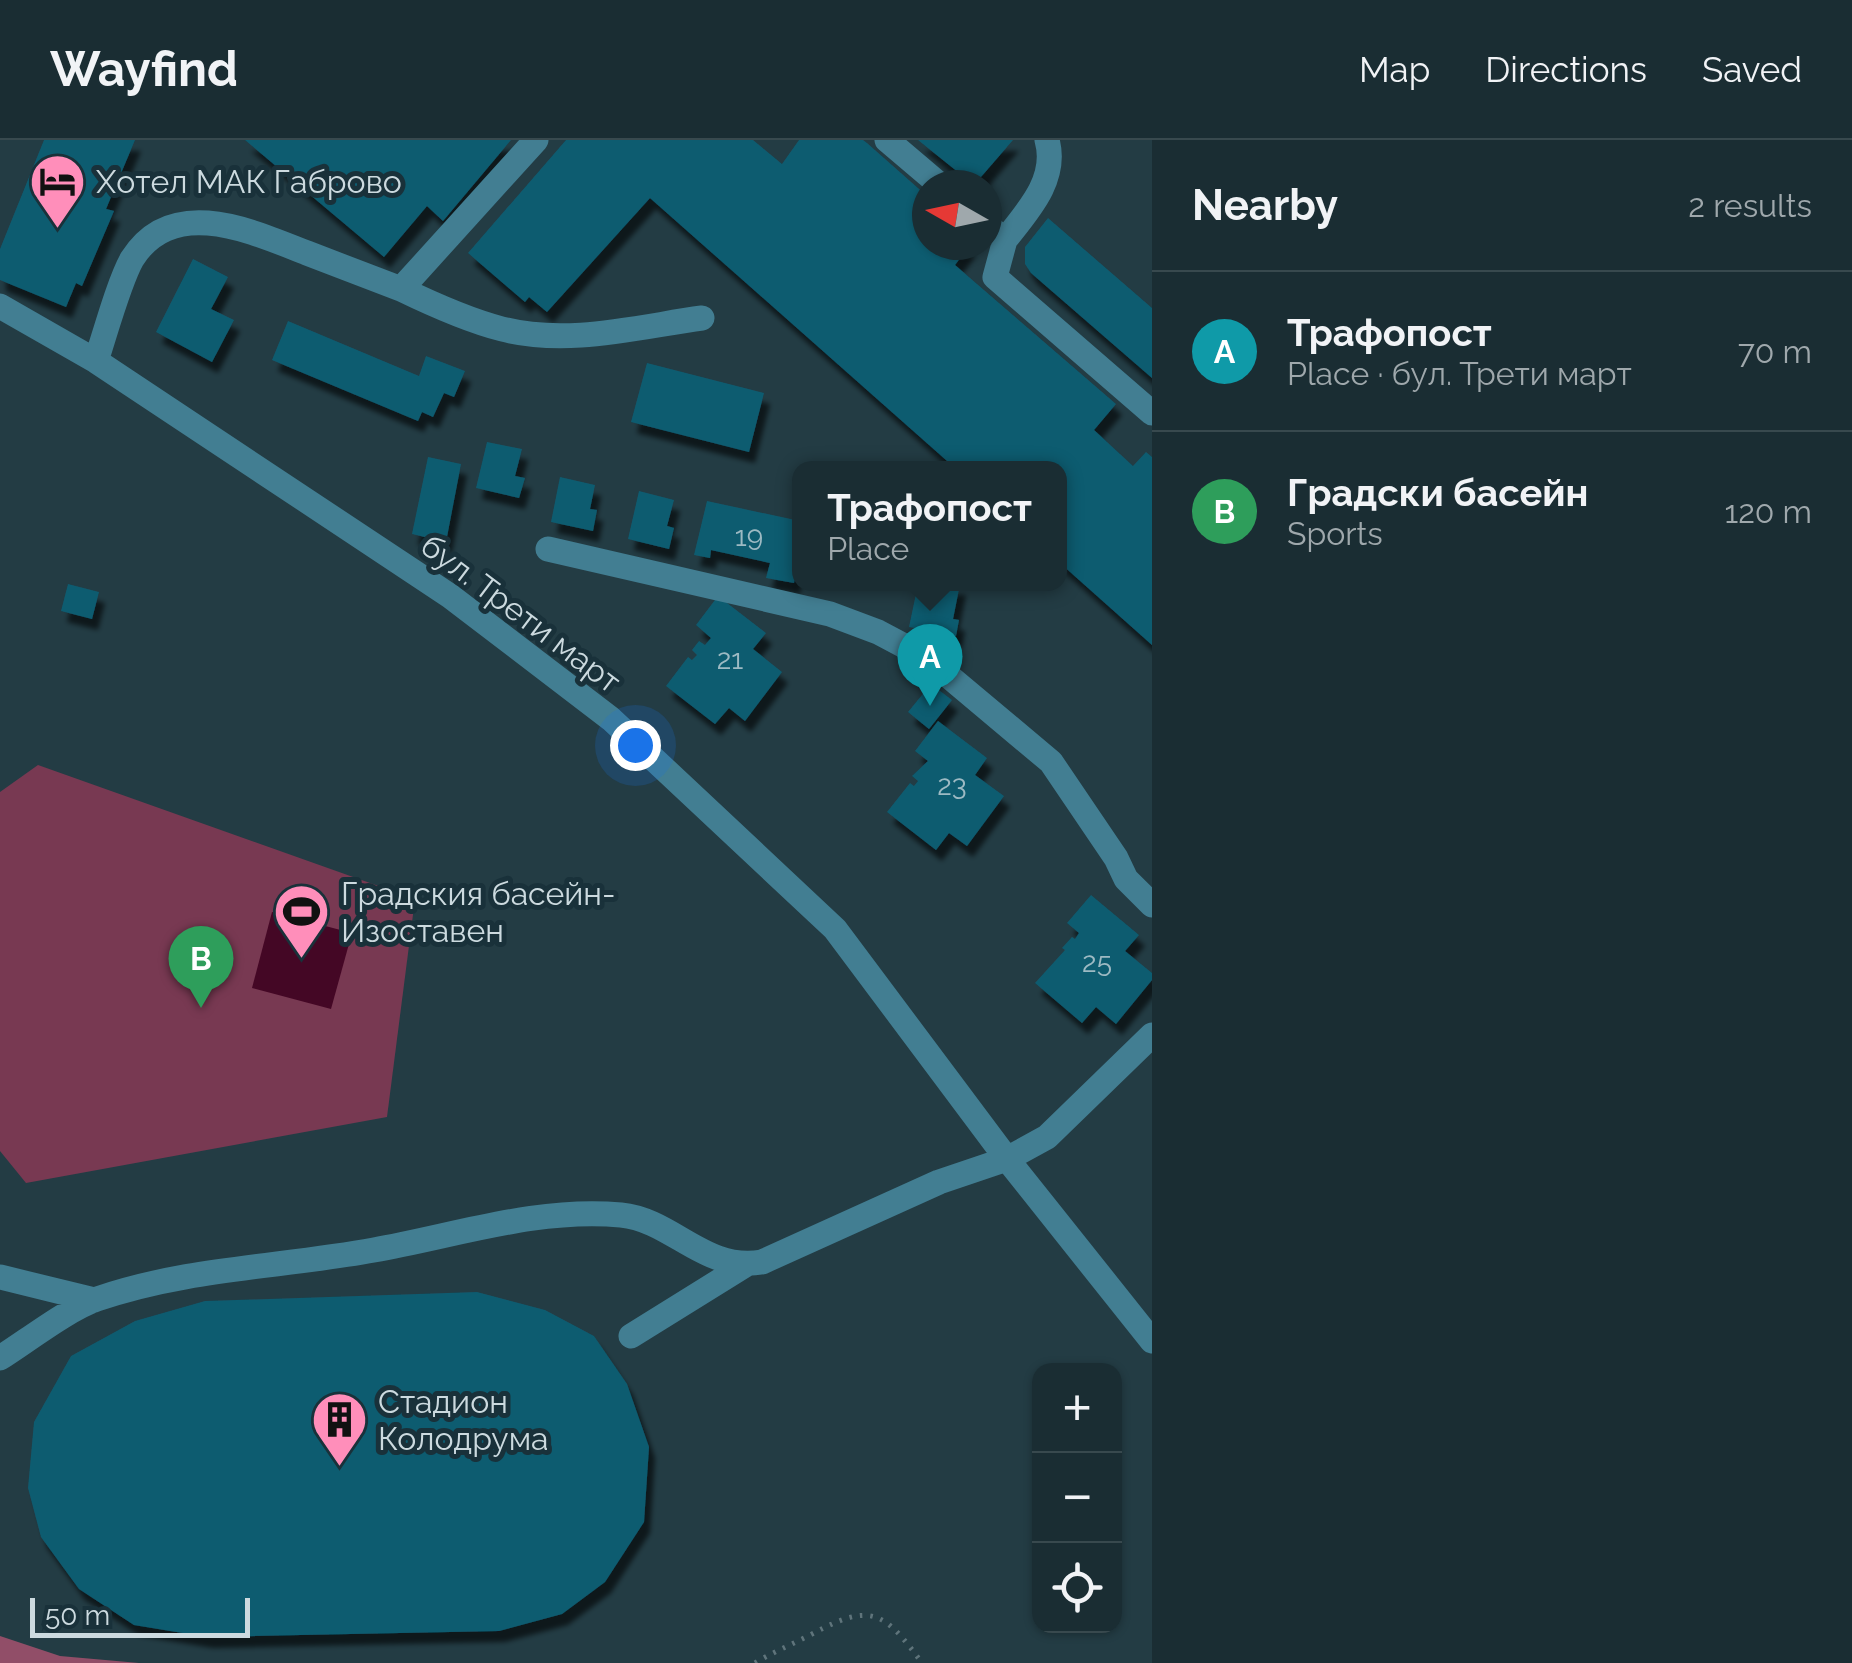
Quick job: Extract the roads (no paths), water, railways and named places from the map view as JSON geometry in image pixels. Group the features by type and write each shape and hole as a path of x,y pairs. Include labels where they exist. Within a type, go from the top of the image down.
{"street":[{"path":"401,290 536,140"},
{"path":"887,140 922,170"},
{"path":"1002,228 1030,209 1045,183 1051,154 1047,140"},
{"path":"96,361 132,260 151,239 172,227 194,222 227,223 401,290 457,316 504,330 574,336 702,318"},
{"path":"995,260 995,278 1152,414"},
{"name":"бул. Трети март","path":"0,306 96,361 450,596 610,719 835,929 1152,1342"},
{"path":"548,549 830,614 878,632 927,658 1051,762 1126,878 1152,905"},
{"path":"0,1358 94,1300 193,1274 370,1251 527,1219 577,1213 626,1215 718,1260 762,1262 938,1182 1008,1159 1048,1138 1152,1036"},
{"path":"631,1336 746,1264"},
{"path":"0,1277 94,1300"}],"place":[{"name":"Хотел МАК Габрово","path":"57,230"},
{"name":"Трафопост","path":"930,706"},
{"name":"Градския басейн- Изоставен","path":"302,960"},
{"name":"Градски басейн","path":"201,1008"},
{"name":"Стадион Колодрума","path":"339,1468"}]}
